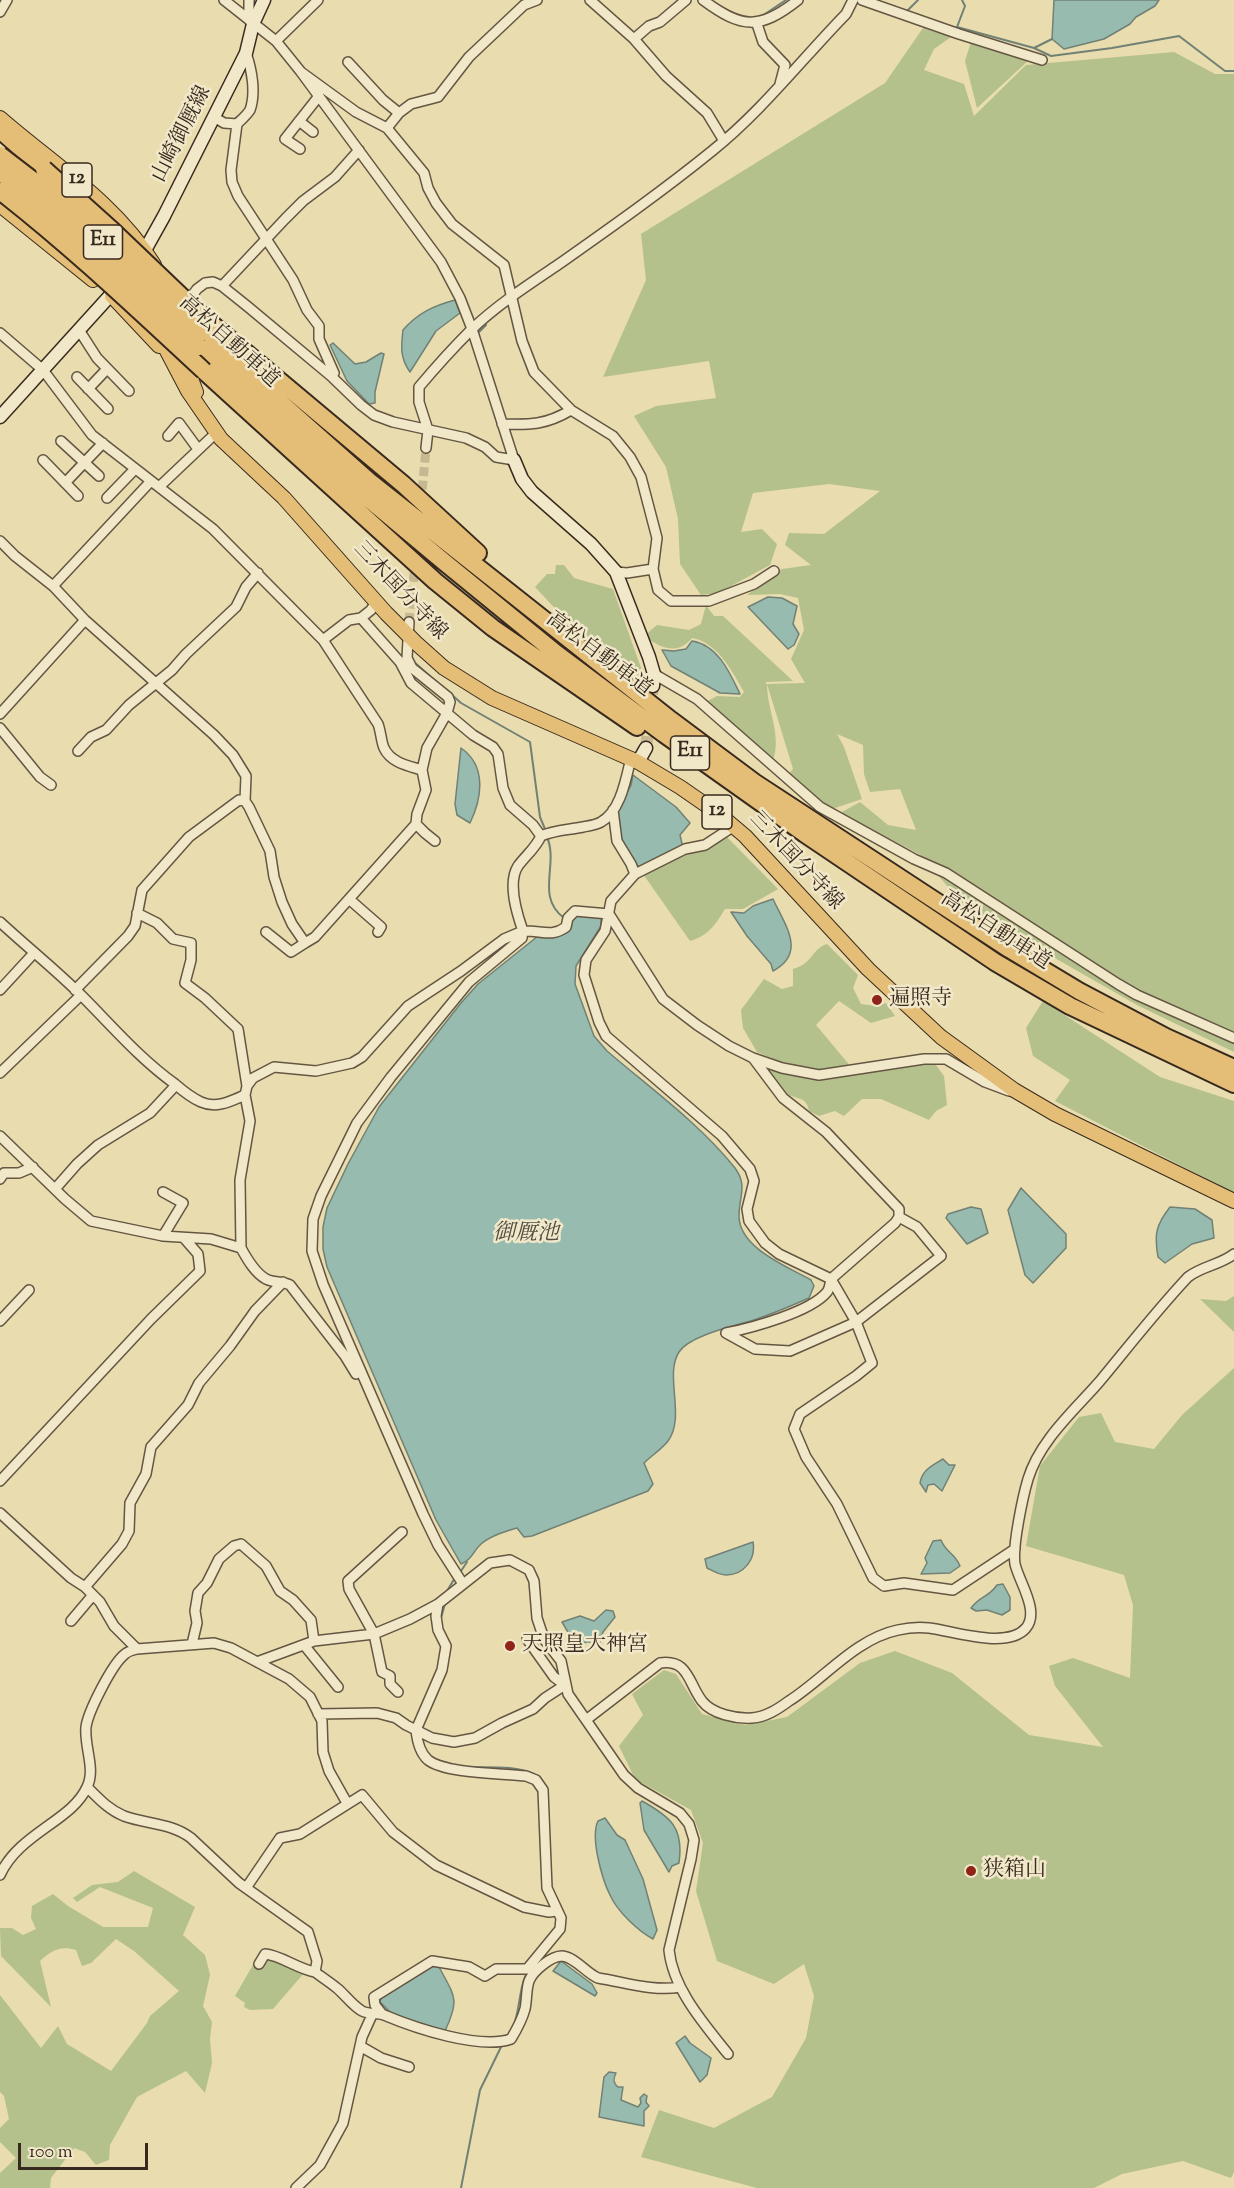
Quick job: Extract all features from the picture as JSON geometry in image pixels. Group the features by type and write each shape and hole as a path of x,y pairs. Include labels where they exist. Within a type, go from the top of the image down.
{"highway":[{"path":"0,129 113,231 201,315 404,485 568,638"},
{"name":"高松自動車道","path":"0,156 43,188 367,497 557,654 664,734 805,834 995,962 1070,1006 1234,1084"},
{"name":"高松自動車道","path":"0,172 369,481 754,782 1009,950 1079,992 1166,1037 1234,1068"},
{"path":"0,191 44,225 92,267 435,581 493,628 655,739 805,834"}],"main road":[{"name":"三木国分寺線","path":"0,118 93,194 146,251 171,293 190,376 208,419"},
{"name":"三木国分寺線","path":"0,181 123,281 138,297 188,391 221,439 284,498 376,602 409,628 444,668 470,686 515,709 634,760 680,787 734,826 765,856 868,969 941,1037 1014,1090 1055,1114 1234,1201"},
{"path":"2,210 111,295 152,336 173,364"}],"street":[{"path":"0,7 7,0"},
{"path":"0,12 7,0"},
{"path":"224,0 276,41 441,262 460,298 472,329 522,479 532,492 591,544 616,572 650,657 654,680 697,699 820,807 914,859 956,879 1137,995 1234,1038"},
{"path":"249,0 251,22"},
{"name":"山崎御厩線","path":"0,417 111,295 146,251 246,53 251,22 264,0"},
{"path":"276,41 318,0"},
{"path":"387,128 399,113 411,104 438,97 469,57 524,5 537,0"},
{"path":"590,0 634,39 666,76 707,113 724,141"},
{"path":"634,39 649,26 660,22 686,0"},
{"path":"703,0 726,15 756,24 767,21 798,0"},
{"path":"426,448 428,430 419,402 419,387 472,329 724,141 756,112 846,14 853,0"},
{"path":"862,0 1042,60"},
{"path":"756,24 763,42 785,64 780,84"},
{"path":"246,53 251,68 252,98 249,112 237,124 232,182 238,196 293,280 307,310 319,326 319,339 334,373 331,376"},
{"path":"348,62 383,100 399,113"},
{"path":"301,72 356,112 387,128 420,167 435,203 452,224 504,265 522,341 534,372 571,411 613,436 630,458 640,477 657,538 653,568 658,590 671,601 709,601 753,584 774,571"},
{"path":"300,149 285,139 319,96"},
{"path":"214,117 224,123 237,124"},
{"path":"299,121 313,132"},
{"path":"222,286 303,201 335,177 359,150"},
{"path":"176,316 198,289 205,283 213,282 222,286 331,376 374,415 393,422 466,438 485,447 496,457 514,460"},
{"path":"79,330 97,358 129,391"},
{"path":"0,333 43,370 82,423 103,443 213,529 323,640 378,724 383,746 390,758 422,770"},
{"path":"88,389 108,369"},
{"path":"77,377 108,409"},
{"path":"502,424 539,424 556,420 571,411"},
{"path":"168,436 179,423 198,449"},
{"path":"53,586 155,484 217,432"},
{"path":"61,441 99,476"},
{"path":"65,483 103,443"},
{"path":"43,460 78,496"},
{"path":"108,498 135,469"},
{"path":"0,541 53,586 85,620 233,755 246,776 245,801 270,850 274,877 282,902 292,924 305,943"},
{"path":"616,572 627,573 653,568"},
{"path":"78,751 91,737 106,730 129,705 172,670 236,607 246,587 258,573"},
{"path":"323,640 349,620 361,618 371,610 376,602"},
{"path":"361,618 400,662 411,683 473,735 493,747 498,754 503,788 510,805 533,825 541,836"},
{"path":"0,714 85,620"},
{"path":"266,932 291,952 315,937 416,824 417,814 426,790 422,770 431,738 447,713 450,702 448,697 412,668 407,658 409,628"},
{"path":"0,728 40,777 51,785"},
{"path":"463,1584 438,1545 428,1524 320,1273 312,1251 313,1219 321,1196 357,1123 391,1077 469,982 522,938 523,930 514,908 514,877 517,867 536,847 541,836 602,822 613,810 634,760 646,748"},
{"path":"0,1073 78,993 128,936 135,926 142,890 189,837 239,800 245,801"},
{"path":"613,810 617,842 635,874"},
{"path":"416,824 424,834 435,841"},
{"path":"734,826 715,836 705,845 686,849 635,874 611,901 605,931 586,960 584,975 599,1022 606,1036 722,1136 750,1169 754,1181 747,1209 749,1221 765,1243 779,1254 831,1279 856,1322 872,1362 856,1376 800,1414 794,1429 806,1457 837,1504 873,1578 884,1586 904,1583 953,1590 1015,1549"},
{"path":"349,899 381,927 378,932"},
{"path":"0,922 176,1085 202,1102 213,1106 226,1103 246,1091 253,1078 274,1066 316,1071 352,1063 362,1057 408,1006 504,939 523,930 538,930 548,934 558,933 566,927 568,918 574,911 609,914"},
{"path":"137,914 157,923 173,939 192,943 191,960 185,982 238,1029 250,1121 240,1180 241,1248 251,1264 267,1280 290,1285 298,1294 345,1356 374,1402"},
{"path":"609,914 663,999 729,1046 753,1058 782,1068 819,1075 924,1059 946,1059 985,1082 1008,1091 1014,1090"},
{"path":"0,990 34,952"},
{"path":"753,1058 783,1098 840,1145 899,1209 900,1217"},
{"path":"55,1189 98,1145 150,1113 176,1085"},
{"path":"0,1136 91,1221 163,1236 211,1239 241,1248"},
{"path":"0,1179 4,1173 19,1173 33,1167"},
{"path":"163,1192 183,1203 163,1236"},
{"path":"900,1217 917,1227 941,1256 856,1322 790,1351 755,1349 726,1333 755,1328 819,1300 829,1290 831,1279 900,1217"},
{"path":"0,1481 151,1319 200,1270 198,1254 184,1238"},
{"path":"586,1720 660,1663 671,1661 683,1667 703,1703 715,1712 753,1718 773,1712 801,1694 859,1647 877,1636 898,1630 927,1628 985,1638 1001,1638 1019,1633 1027,1627 1030,1617 1029,1602 1020,1582 1015,1562 1015,1549 1028,1481 1034,1464 1056,1430 1188,1277 1198,1269 1219,1263 1234,1254"},
{"path":"85,1587 122,1544 129,1531 130,1503 146,1474 151,1448 188,1405 199,1383 255,1311 283,1282"},
{"path":"0,1321 29,1290"},
{"path":"0,1513 71,1578 85,1587 100,1602 114,1626 137,1648"},
{"path":"398,1692 390,1684 390,1676 382,1672 374,1634 349,1589 348,1581 402,1532"},
{"path":"192,1644 197,1623 195,1611 198,1593 207,1582 219,1559 234,1546 241,1544 267,1566 280,1591 293,1600 311,1620 314,1641"},
{"path":"257,1662 314,1641 374,1634 410,1619 438,1604 490,1563 510,1560 529,1570 534,1581 537,1618 544,1639 561,1661 565,1685 577,1708 624,1775 638,1788 680,1813 689,1824 694,1840 692,1859 669,1950 671,1964 680,1987 728,2054"},
{"path":"71,1620 93,1595"},
{"path":"296,2188 320,2165 343,2123 362,2037 377,2014 374,1996 432,1961 469,1967 485,1976 496,1969 527,1969 560,1929 561,1918 547,1888 543,1790 536,1780 526,1776 453,1769 437,1765 426,1758 417,1739 416,1730 442,1670 446,1646 438,1630 436,1616 438,1604"},
{"path":"527,1639 554,1677 565,1685"},
{"path":"0,1875 23,1843 81,1797 87,1787 90,1771 86,1727 92,1708 117,1663 126,1653 137,1648 214,1643 231,1648 296,1685 310,1697 322,1721 323,1752 329,1771 347,1803"},
{"path":"304,1645 338,1687"},
{"path":"318,1714 377,1713 396,1718 432,1738 454,1742 475,1738 533,1709 565,1685"},
{"path":"87,1787 110,1810 183,1831 246,1888 308,1932 317,1961 315,1972"},
{"path":"246,1888 280,1838 300,1834 362,1795 393,1832 447,1872 524,1906 549,1912 556,1911"},
{"path":"259,1964 265,1954 271,1954 302,1970 315,1972 361,2010 450,2037 503,2042 511,2039 521,2022 529,1979 552,1958 563,1956 598,1978 657,1988 680,1987"},
{"path":"360,2046 381,2058 409,2067"}],"green space":[{"path":"923,28 951,37 934,49 924,70 964,84 974,116 1026,65 1174,52 1215,74 1234,74 1234,1052 1137,1005 964,906 921,855 840,813 860,802 888,825 916,830 900,789 870,792 864,774 863,745 837,734 844,747 862,799 832,809 809,796 788,775 793,769 767,684 776,741 773,761 706,702 717,696 740,697 744,692 716,651 709,645 692,638 681,647 669,648 644,636 657,625 689,630 701,624 706,605 714,616 723,616 793,681 766,682 766,684 805,683 791,659 804,630 798,598 780,594 747,595 782,569 811,565 785,545 789,533 824,534 880,491 829,484 753,493 741,532 762,529 777,544 770,565 718,593 701,595 680,564 678,519 666,467 634,416 656,406 716,398 709,361 603,377 646,280 641,234 885,83"},
{"path":"971,42 1030,59 977,108 965,61"},
{"path":"556,565 564,565 574,578 613,589 646,682 563,617 535,587 547,574 555,574"},
{"path":"727,837 778,889 743,909 725,909 711,929 690,941 643,874"},
{"path":"827,944 858,975 853,988 861,1004 876,1006 886,1003 895,1016 871,1023 839,1001 816,1025 857,1074 919,1064 935,1064 944,1076 947,1105 936,1111 929,1120 881,1099 862,1099 844,1116 835,1111 819,1116 809,1111 806,1102 782,1090 768,1068 787,1073 787,1065 757,1052 743,1028 741,1010 764,979 782,989 793,986 793,969 805,963 818,949"},
{"path":"1043,1001 1160,1077 1234,1101 1234,1193 1055,1101 1070,1080 1033,1056 1026,1028"},
{"path":"1234,1296 1234,1332 1200,1299 1226,1301"},
{"path":"1234,1368 1234,2172 1231,2178 1183,2161 1122,2174 1094,2188 757,2188 641,2157 659,2110 714,2128 772,2097 806,2038 814,1996 804,1964 774,1984 717,1961 696,1891 703,1843 691,1810 635,1779 619,1746 643,1715 632,1694 664,1670 676,1674 702,1714 746,1725 787,1717 860,1663 895,1651 952,1673 1029,1735 1103,1747 1055,1686 1049,1666 1073,1658 1130,1678 1133,1605 1124,1575 1026,1546 1040,1466 1079,1417 1101,1413 1115,1442 1154,1449 1182,1415"},
{"path":"134,1871 195,1907 183,1935 205,1955 210,1975 203,2006 212,2022 210,2039 212,2063 205,2093 186,2071 137,2097 110,2145 109,2160 96,2165 85,2152 74,2148 51,2178 50,2188 0,2188 0,2173 16,2158 0,2142 0,2128 9,2119 4,2096 0,2092 0,1995 41,2048 58,2026 67,2044 111,2071 150,2016 179,1991 134,1951 116,1939 91,1963 82,1966 76,1950 65,1948 48,1954 40,1961 51,2007 1,1956 0,1928 12,1928 23,1935 36,1929 31,1918 32,1906 53,1894 103,1927 148,1927 153,1908 100,1887 77,1902 73,1898 92,1885 118,1882"},
{"path":"261,1951 304,1973 273,2009 250,2010 244,2007 245,2003 235,1996"}],"water":[{"path":"1054,0 1159,0 1155,6 1136,17 1130,24 1104,39 1064,49 1052,39"},
{"path":"455,300 460,313 436,331 410,372 404,362 402,352 403,330 426,311"},
{"path":"333,343 355,364 366,362 381,353 384,354 375,392 375,403 369,404 347,381 330,345"},
{"path":"768,597 782,598 797,606 793,624 799,634 794,645 788,649 748,607"},
{"path":"692,641 709,648 716,654 740,694 720,693 671,666 662,650 686,649"},
{"path":"461,748 475,764 480,783 477,803 470,823 457,815 455,804"},
{"path":"633,775 676,807 690,823 680,835 683,848 637,867 620,842 617,809 631,785"},
{"path":"773,899 787,928 791,947 789,956 783,964 773,971 771,964 747,936 731,912 744,913 753,906"},
{"name":"御厩池","path":"579,914 601,916 601,926 576,966 575,984 594,1036 607,1051 674,1106 721,1152 735,1168 741,1180 739,1216 741,1227 747,1238 766,1255 811,1280 814,1286 809,1298 761,1318 703,1336 679,1352 673,1372 675,1420 673,1431 666,1444 644,1463 653,1484 648,1491 532,1536 524,1537 517,1528 498,1534 481,1544 468,1560 461,1564 436,1520 327,1267 323,1249 323,1227 327,1208 379,1107 461,1003 478,984 538,936 568,930 573,918"},
{"path":"1021,1188 1066,1234 1066,1248 1033,1283 1025,1275 1008,1210"},
{"path":"971,1207 981,1209 988,1233 967,1244 946,1218 948,1214"},
{"path":"1170,1207 1195,1209 1212,1220 1214,1238 1192,1244 1165,1263 1158,1257 1156,1236 1159,1225"},
{"path":"943,1459 949,1465 955,1465 942,1491 934,1484 928,1485 926,1492 920,1483 921,1478 929,1468"},
{"path":"941,1540 960,1566 950,1573 921,1574 927,1563 925,1558 933,1541"},
{"path":"753,1542 751,1560 738,1572 723,1575 707,1568 705,1559"},
{"path":"1003,1584 1010,1597 1010,1610 1002,1615 987,1610 976,1611 971,1608 997,1585"},
{"path":"606,1610 613,1611 615,1617 603,1632 600,1642 586,1642 574,1649 572,1639 562,1622 580,1616 594,1621"},
{"path":"642,1801 668,1818 677,1832 679,1863 672,1866 669,1872 644,1830 640,1803"},
{"path":"605,1818 617,1835 625,1840 643,1879 657,1930 653,1939 623,1914 607,1888 598,1858 595,1837 598,1821"},
{"path":"561,1961 592,1984 597,1993 595,1996 553,1971"},
{"path":"433,1966 439,1967 454,1998 453,2012 445,2031 393,2015 380,2002 381,1998"},
{"path":"685,2036 690,2043 711,2058 707,2075 700,2082 676,2043"},
{"path":"609,2072 616,2073 615,2084 623,2087 621,2100 638,2107 641,2103 640,2098 644,2094 647,2096 646,2102 649,2106 644,2111 644,2126 599,2117 604,2077"}],"waterway":[{"path":"765,14 786,0"},
{"path":"907,11 918,0"},
{"path":"962,0 965,6 957,27 1034,48 1051,56 1179,36 1225,71 1234,71"},
{"path":"1034,48 1052,39"},
{"path":"479,332 486,325"},
{"path":"458,350 466,342"},
{"path":"413,661 433,679"},
{"path":"451,694 461,703 530,742 540,817 545,829"},
{"path":"547,837 551,858 549,890 551,900 555,909 564,918"},
{"path":"461,1571 467,1562"},
{"path":"447,1591 456,1576"},
{"path":"441,1618 445,1604"},
{"path":"432,1704 443,1679"},
{"path":"466,1767 509,1768 534,1774"},
{"path":"547,1793 548,1805"},
{"path":"515,2021 527,1973"},
{"path":"461,2188 480,2090 501,2047"}],"tunnel":[{"path":"421,503 426,448"},
{"path":"409,622 418,537"},
{"path":"646,748 653,686"}],"place":[{"name":"遍照寺","path":"877,1000"},
{"name":"天照皇大神宮","path":"510,1646"},
{"name":"狭箱山","path":"971,1871"}]}
